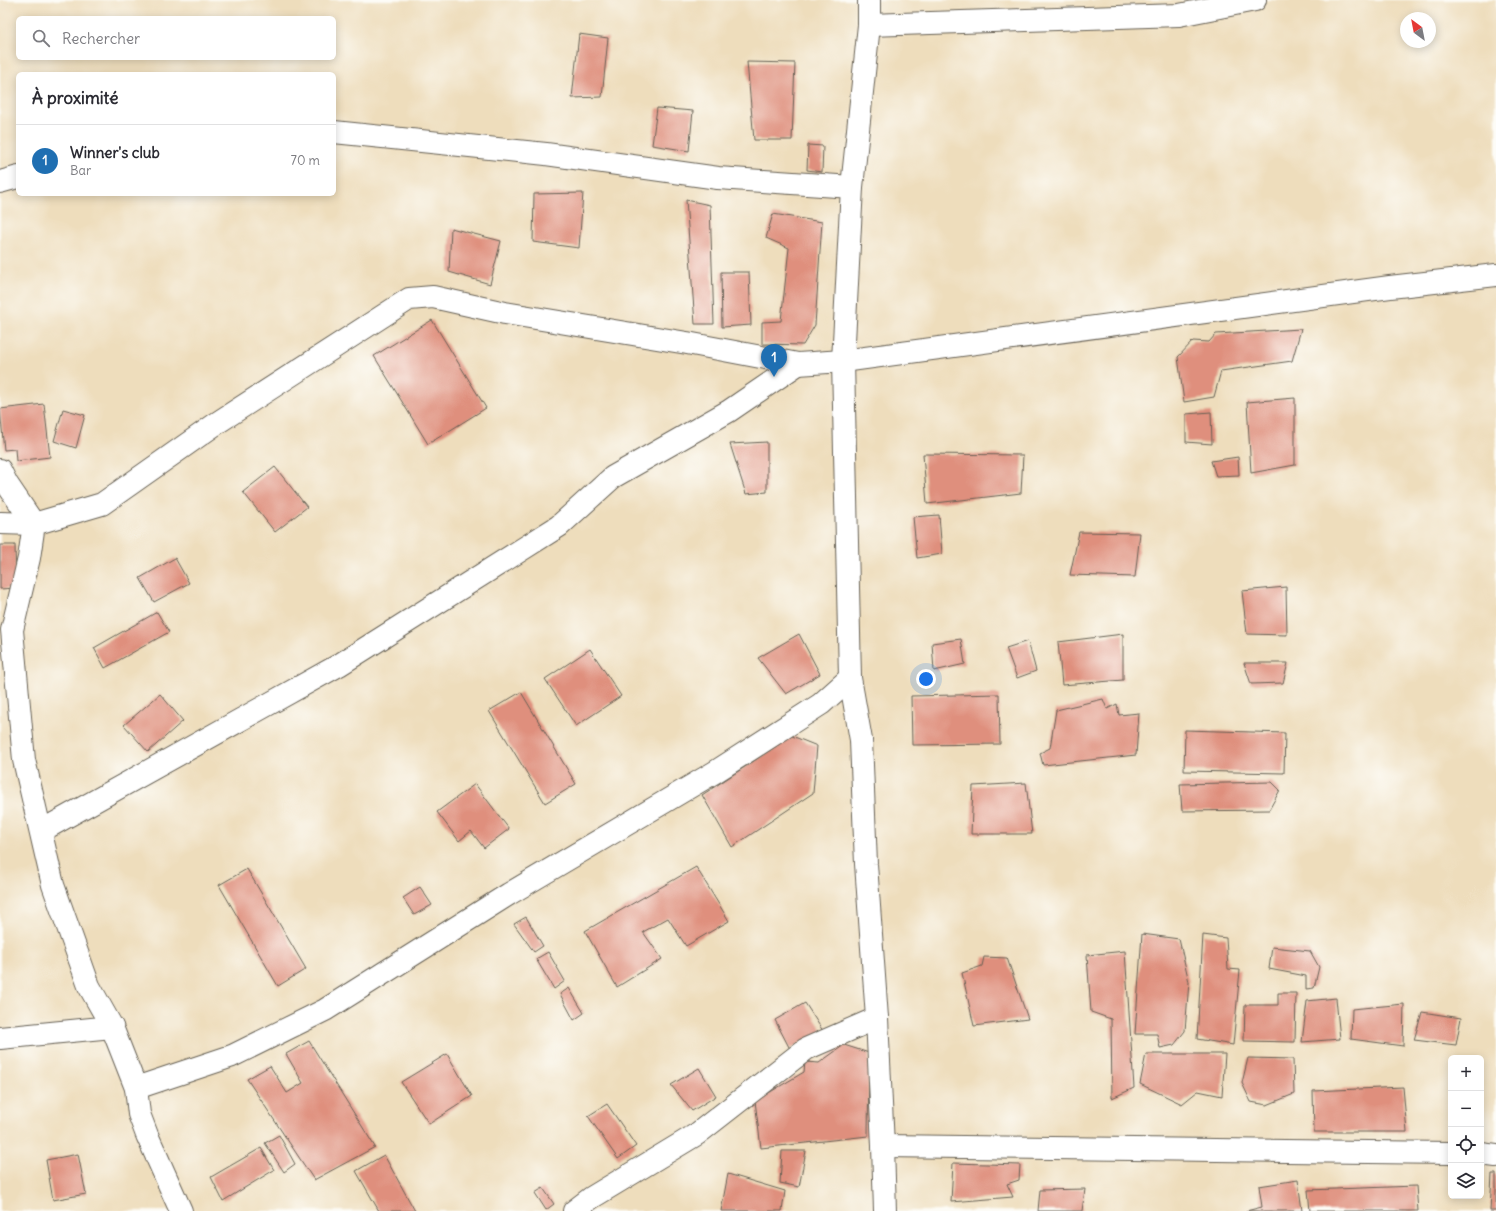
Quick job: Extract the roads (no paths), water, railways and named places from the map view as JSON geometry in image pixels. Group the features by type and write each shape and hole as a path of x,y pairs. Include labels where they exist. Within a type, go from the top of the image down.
{"street":[{"path":"869,0 869,25 852,187 843,361 850,678 861,740 866,864 877,1018 885,1211"},
{"path":"869,25 1179,15 1255,0"},
{"path":"336,132 546,154 718,178 852,187"},
{"path":"0,182 16,178"},
{"path":"0,523 34,524 102,504 217,423 409,299 432,298 505,313 687,343 798,364 843,361 1382,288 1496,275"},
{"path":"41,830 339,665 558,526 613,477 729,411 798,364"},
{"path":"0,470 7,484 34,524 29,558 12,630 24,760 53,885 89,986 112,1026 136,1088 139,1114 147,1135 181,1211"},
{"path":"136,1088 232,1056 325,1010 509,894 715,772 821,704 850,678"},
{"path":"574,1211 591,1198 697,1134 806,1049 877,1018"},
{"path":"0,1038 112,1026"},
{"path":"883,1146 1448,1153"},
{"path":"1484,1154 1496,1156"}],"place":[{"name":"Winner's club","path":"774,377"}]}
